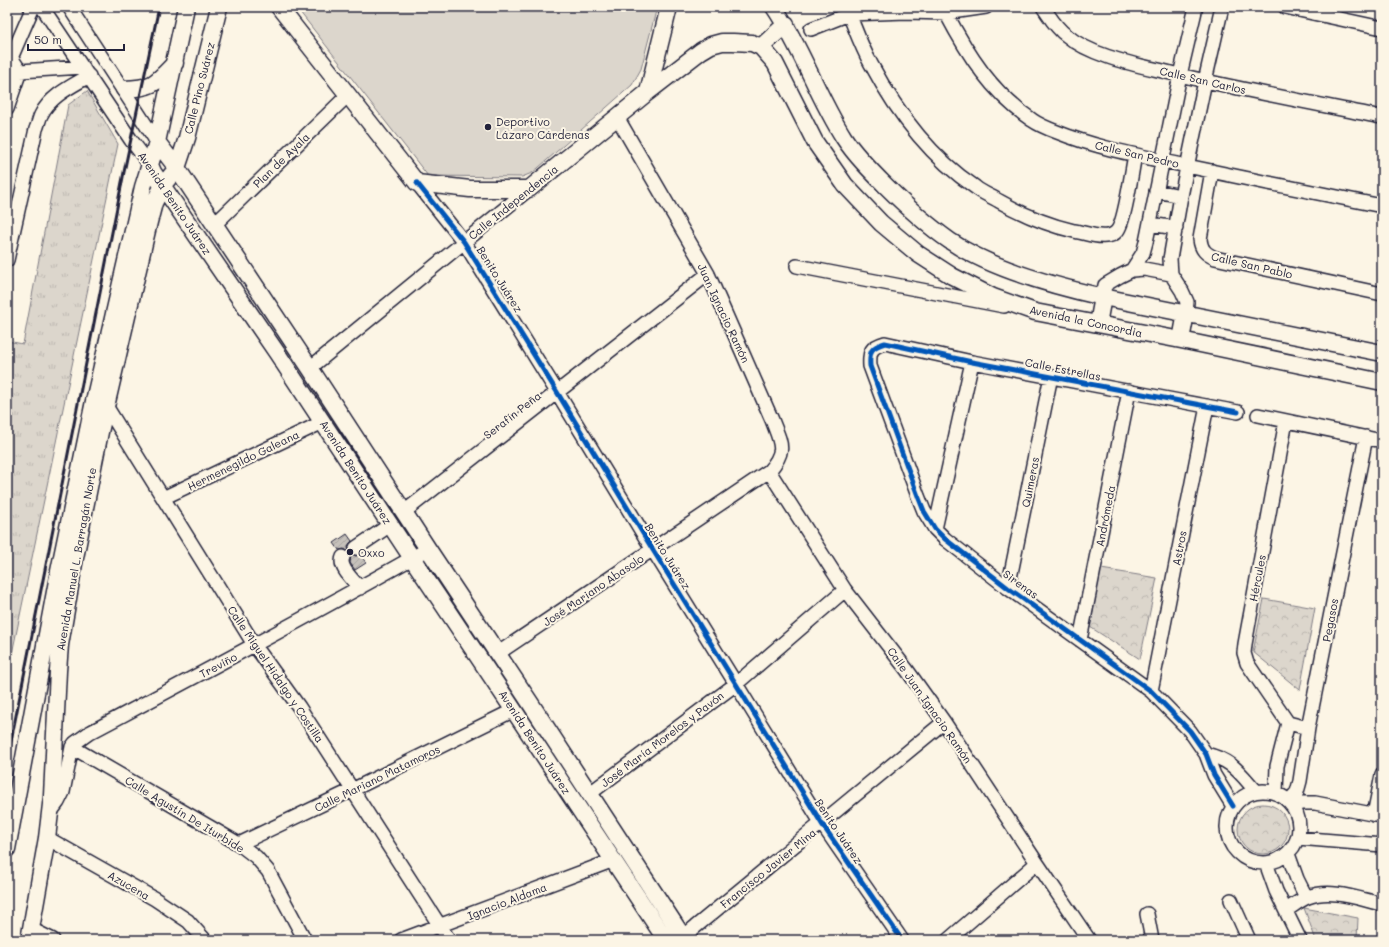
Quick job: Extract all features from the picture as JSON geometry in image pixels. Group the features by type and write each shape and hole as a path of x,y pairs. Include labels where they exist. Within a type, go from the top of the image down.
{"main road":[{"path":"158,142 186,7"},
{"name":"Calle Pino Suárez","path":"177,168 191,122 219,7"},
{"name":"Benito Juárez","path":"279,7 417,184"},
{"path":"648,92 669,7"},
{"path":"774,7 786,24 819,93 844,139 870,170 907,207 951,241 980,258 1062,287 1382,353"},
{"path":"761,47 786,24"},
{"name":"Calle Independencia","path":"528,189 701,51 711,45 722,42 752,44 761,47"},
{"name":"Avenida la Concordia","path":"761,47 775,63 815,142 845,185 881,223 918,254 952,276 993,297 1035,312 1181,340 1382,382"},
{"path":"124,89 151,86 175,63"},
{"name":"Avenida Benito Juárez","path":"158,142 177,168 310,368 684,939"},
{"name":"Avenida Manuel L. Barragán Norte","path":"7,849 57,581 93,409 142,187 158,142"},
{"name":"Avenida Benito Juárez","path":"150,165 323,422 666,940"},
{"name":"Avenida Manuel L. Barragán Norte","path":"30,934 52,796 60,645 76,550 106,406 154,203 163,185 177,168"},
{"path":"417,184 470,189 528,189"},
{"path":"1098,324 1103,296"},
{"path":"1181,340 1186,312"}],"street":[{"path":"20,71 9,55 33,7"},
{"name":"Avenida Benito Juárez","path":"42,7 131,140 150,165"},
{"name":"Avenida Benito Juárez","path":"68,7 158,142"},
{"path":"811,29 849,14 900,12 946,13 986,7"},
{"name":"Calle San Carlos","path":"1043,7 1055,24 1066,35 1082,46 1118,60 1205,81 1382,117"},
{"path":"1132,270 1143,253 1180,75 1196,7"},
{"path":"1186,312 1188,302 1171,274 1170,259 1205,81 1222,7"},
{"path":"1285,7 1382,28"},
{"name":"Calle San Pedro","path":"946,13 962,43 981,72 1004,98 1033,121 1074,139 1135,155 1382,206"},
{"path":"849,14 870,63 894,104 917,135 939,159 976,188 1022,214 1068,229 1101,236 1111,235 1117,232 1123,219 1135,155"},
{"path":"20,71 86,71"},
{"path":"7,109 9,91 20,71"},
{"path":"7,260 36,129 41,114 48,104 86,71"},
{"name":"Plan de Ayala","path":"214,225 348,95"},
{"name":"Juan Ignacio Ramón","path":"617,117 708,274 772,420 780,442 781,450 777,462 769,472"},
{"name":"Calle San Pablo","path":"1212,171 1200,239 1201,246 1206,254 1215,258 1382,294"},
{"name":"Benito Juárez","path":"417,184 464,242 558,392 653,550 822,824 902,940"},
{"name":"Calle Independencia","path":"310,368 528,189"},
{"path":"1156,191 1182,196"},
{"path":"1150,224 1176,228"},
{"path":"796,266 1035,312"},
{"path":"1103,296 1105,285 1132,270 1144,269 1171,274"},
{"name":"Serafín Peña","path":"404,512 708,274"},
{"name":"Calle Estrellas","path":"885,343 972,362 1238,412"},
{"name":"Sirenas","path":"885,343 877,345 871,350 870,366 918,496 924,511 935,529 945,539 1008,588 1151,691 1190,731 1206,754 1214,774 1233,806"},
{"path":"935,529 972,362"},
{"name":"Quimeras","path":"1008,588 1051,376"},
{"name":"Andrómeda","path":"1080,640 1129,391"},
{"name":"Calle Miguel Hidalgo y Costilla","path":"106,406 255,646 299,708 449,940"},
{"name":"Astros","path":"1151,691 1207,406"},
{"path":"1258,415 1382,441"},
{"name":"Hércules","path":"1286,421 1244,653 1247,663 1288,723"},
{"name":"Hermenegildo Galeana","path":"164,498 323,422"},
{"name":"Pegasos","path":"1291,803 1299,787 1308,728 1366,437"},
{"name":"José Mariano Abasolo","path":"497,654 769,472"},
{"name":"Calle Juan Ignacio Ramón","path":"769,472 845,590 908,670 1089,940"},
{"path":"356,548 390,524"},
{"name":"Treviño","path":"72,748 75,743 89,733 255,646 428,549"},
{"path":"343,556 342,562 345,569 360,588"},
{"name":"José María Morelos y Pavón","path":"589,794 736,684 845,590"},
{"name":"Calle Mariano Matamoros","path":"238,844 352,790 514,710"},
{"name":"Francisco Javier Mina","path":"684,939 944,722"},
{"path":"1276,792 1277,766 1288,723 1308,728"},
{"path":"49,813 58,802 63,792 72,748"},
{"name":"Calle Agustín De Iturbide","path":"72,748 238,844 256,857 268,871 305,940"},
{"path":"1206,754 1222,759 1236,768 1256,791"},
{"path":"1291,803 1315,803 1378,816 1382,776"},
{"path":"1266,790 1276,792 1291,803 1298,816 1300,827 1298,838 1288,854 1277,860 1266,863 1249,861 1236,852 1228,837 1227,821 1233,806 1243,796 1256,791 1266,790"},
{"name":"Azucena","path":"46,838 188,921 205,940"},
{"path":"1298,838 1382,845"},
{"path":"1288,854 1297,879 1306,897"},
{"name":"Ignacio Aldama","path":"401,940 614,860"},
{"path":"948,940 1037,863"},
{"path":"1266,863 1276,891 1300,940"},
{"path":"1286,910 1306,897 1318,894 1336,894 1382,904"},
{"path":"1231,900 1249,940"},
{"path":"1148,914 1152,940"},
{"path":"30,934 53,940"}],"green space":[{"name":"Deportivo Lázaro Cárdenas","path":"296,7 657,7 641,69 632,85 538,168 532,173 522,177 428,176"},
{"path":"87,91 118,144 7,678 7,341 23,344 68,105"},
{"path":"1101,569 1157,578 1140,659 1090,627"},
{"path":"1264,599 1315,608 1300,690 1253,652"},
{"path":"1258,804 1268,804 1281,811 1288,824 1288,834 1281,847 1268,854 1258,854 1249,850 1242,843 1238,834 1238,824 1242,815 1249,808"},
{"path":"1304,908 1358,918 1357,940 1316,940"}],"building":[{"name":"Oxxo","path":"347,534 352,541 348,548 350,553 356,556 361,554 366,563 355,570 350,563 351,555 349,552 344,549 339,550 334,543"}],"railway":[{"path":"7,761 124,172 159,7"}],"cycle path":[{"path":"417,183 464,242 822,824 902,940"},
{"path":"1233,806 1214,775 1206,754 1190,731 1151,691 1008,588 945,539 935,529 924,511 918,496 870,366 870,357 874,348 885,343 972,362 1238,412"}],"place":[{"name":"Deportivo Lázaro Cárdenas","path":"488,127"},
{"name":"Oxxo","path":"350,552"}]}
